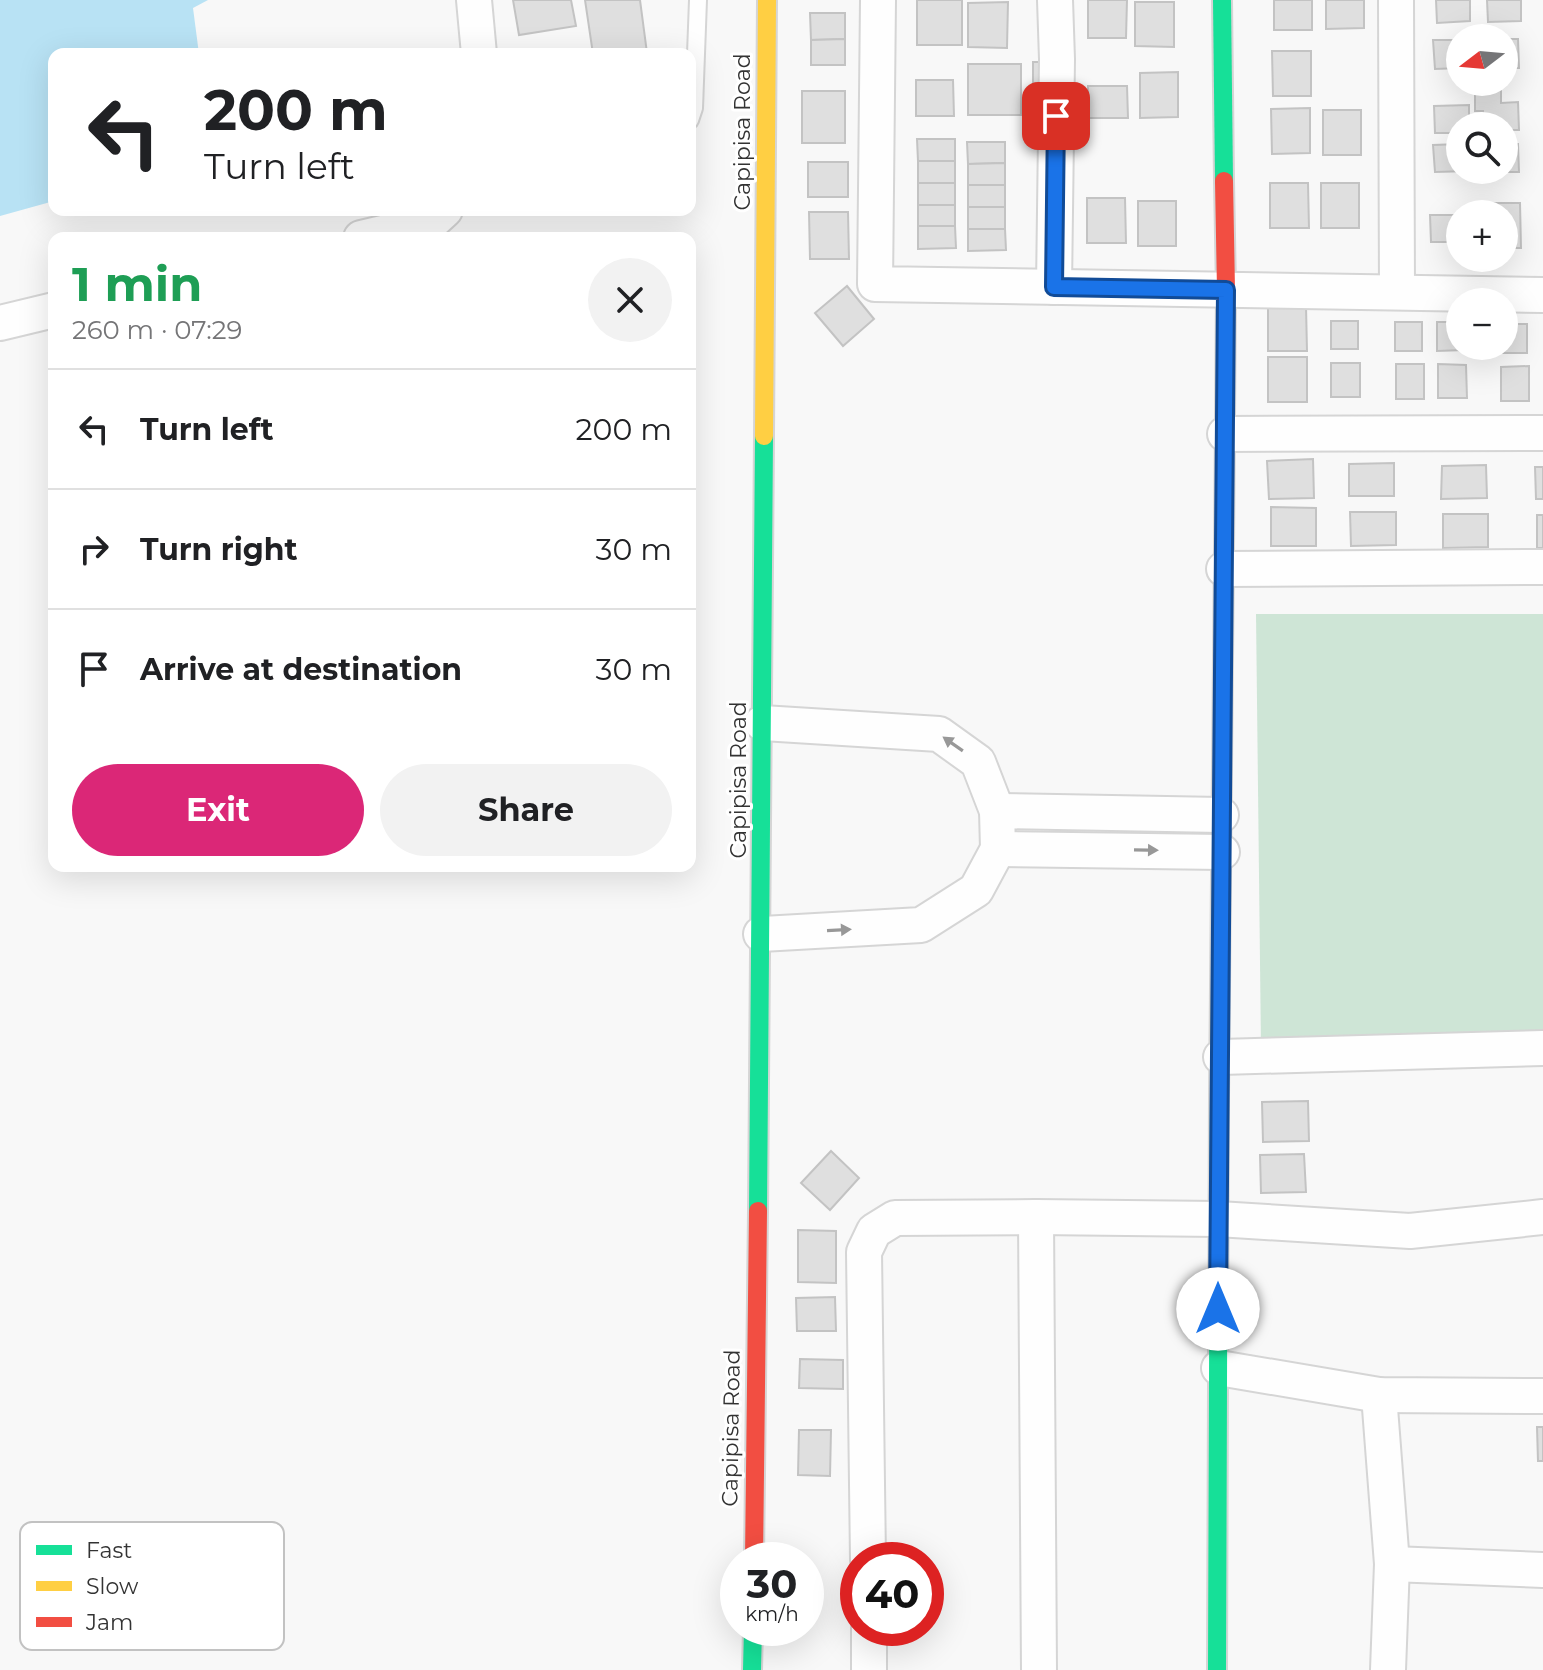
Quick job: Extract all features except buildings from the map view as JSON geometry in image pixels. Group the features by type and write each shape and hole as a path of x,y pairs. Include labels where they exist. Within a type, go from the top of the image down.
{"street":[{"path":"474,0 478,48"},
{"name":"Capipisa Road","path":"754,1542 767,0"},
{"path":"878,0 875,284 1543,295"},
{"path":"1054,287 1055,0"},
{"path":"1217,1670 1226,290 1222,0"},
{"path":"1396,0 1397,292"},
{"path":"386,232 433,221 438,216"},
{"path":"0,323 48,311"},
{"path":"1225,434 1543,433"},
{"path":"1224,569 1543,567"},
{"path":"761,934 921,925 976,890 998,849 997,811 978,762 939,734 762,723"},
{"path":"997,811 1221,815"},
{"path":"998,849 1222,852"},
{"path":"1221,1057 1543,1048"},
{"path":"1036,1217 1039,1670"},
{"path":"868,1542 864,1252 874,1231 895,1218 1218,1219 1410,1231 1543,1217"},
{"path":"1219,1368 1379,1395 1543,1396"},
{"path":"1379,1395 1392,1564 1388,1670"},
{"path":"1392,1564 1543,1570"},
{"path":"752,1670 753,1646"},
{"path":"869,1646 869,1670"}],"lane":[{"path":"696,54 698,0"}],"green space":[{"path":"1256,614 1543,614 1543,1036 1261,1050"}],"water":[{"path":"0,0 208,0 193,8 198,48 48,48 48,203 0,216"}],"traffic: fast":[{"path":"1222,0 1224,181"},
{"path":"758,1211 764,436"},
{"path":"1217,1670 1219,1096"},
{"path":"752,1670 753,1646"}],"traffic: slow":[{"path":"764,436 767,0"},
{"path":"1219,1096 1224,548"}],"traffic: jam":[{"path":"1224,181 1224,548"},
{"path":"754,1542 758,1211"}],"route":[{"path":"1056,116 1054,287 1226,290 1218,1309"}]}
